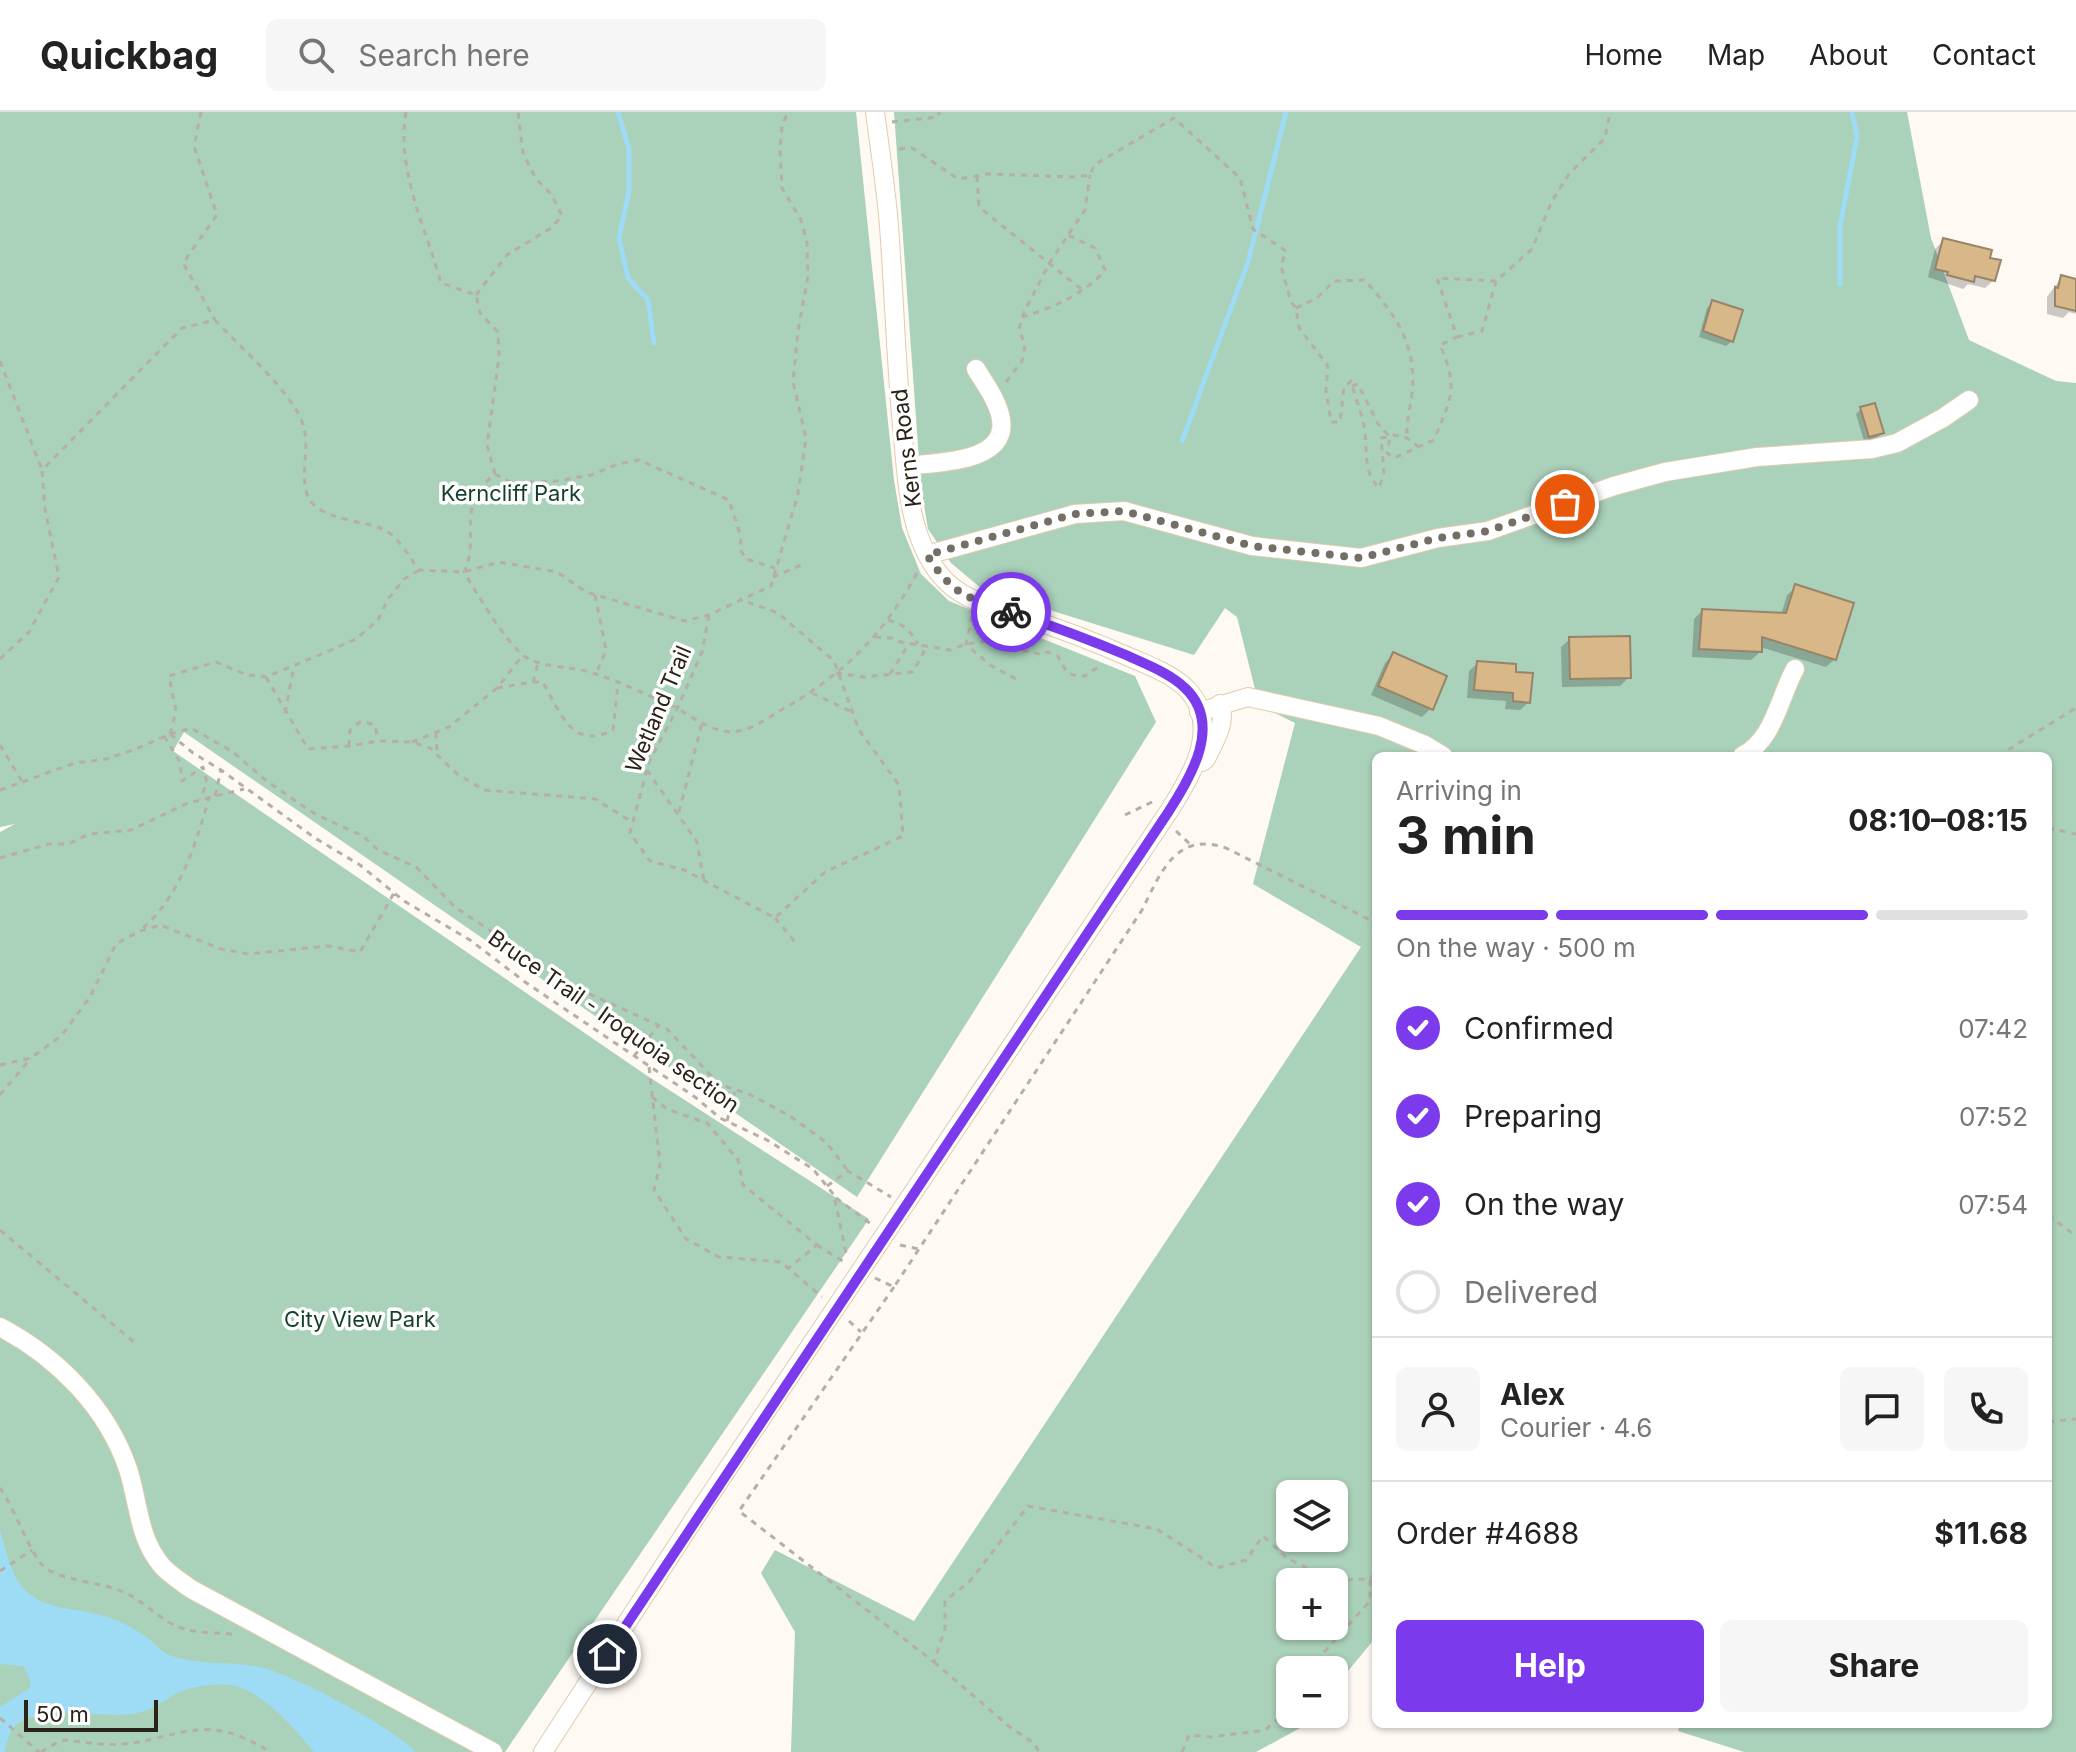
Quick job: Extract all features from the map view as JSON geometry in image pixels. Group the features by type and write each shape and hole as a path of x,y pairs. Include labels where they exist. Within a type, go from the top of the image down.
{"street":[{"name":"Kerns Road","path":"876,119 889,223 910,501 927,555 951,587 975,601 1079,635 1161,672 1186,688 1199,712"},
{"path":"906,466 963,459 987,452 997,438 1002,422 976,369"},
{"path":"927,555 1075,514 1124,511 1252,546 1361,558 1438,538 1488,531 1614,486 1665,472 1757,457 1872,449 1897,443 1969,400"},
{"path":"1749,752 1769,732 1795,669"},
{"path":"543,1752 702,1507 836,1310 855,1268 1169,811 1195,767 1201,743 1199,712 1248,697 1354,719 1402,735 1435,752"},
{"path":"1195,767 1206,759 1221,725 1223,712 1220,704"},
{"path":"0,1327 46,1356 83,1391 103,1420 128,1469 143,1537 163,1567 191,1589 493,1752"}],"path":[{"path":"201,112 194,146 217,215 183,263 215,320 295,405 304,427 307,455 303,487 311,503 343,520 387,531 419,570"},
{"path":"406,112 407,161 418,218 431,247 441,283 476,295"},
{"path":"476,295 507,255 551,228 562,216 552,195 536,179 523,153 518,112"},
{"path":"170,734 176,711 169,676 216,662 247,675 266,677 294,666 356,639 378,620 388,599 404,579 419,570 464,572 499,562 557,572 586,592 685,621 709,615 771,586 798,494 806,438 793,382 808,276 807,243 801,220 782,188 780,149 782,126 788,112"},
{"path":"876,119 938,117 939,112"},
{"path":"1390,437 1387,453 1394,458 1434,440 1450,399 1452,372 1440,345 1482,331 1496,281 1532,249 1552,201 1569,174 1605,138 1610,112"},
{"path":"989,392 1010,379 1022,361 1025,345 1019,329 1022,317 1050,262 1085,210 1094,165 1174,118 1240,178 1253,229 1286,251 1281,266 1291,302 1296,308 1299,328 1328,366 1326,390 1331,422 1340,422 1344,387 1351,381 1363,421 1371,480 1379,488 1384,473 1381,438 1407,438 1419,447"},
{"path":"880,151 912,148 958,179 977,176 1090,175"},
{"path":"977,176 979,207 1081,289"},
{"path":"1022,317 1045,311 1097,279 1105,270 1095,248 1068,235"},
{"path":"1457,337 1437,278 1496,281"},
{"path":"1296,308 1317,298 1334,281 1365,280 1394,314 1410,347 1412,393 1405,421 1407,438"},
{"path":"476,295 480,313 498,332 499,357 487,445 495,474 512,483 556,481 591,475 618,464 639,460 729,500 741,537 740,549 746,559 776,568"},
{"path":"42,470 182,328 215,320"},
{"path":"0,361 42,470 45,509 59,577 29,632 0,659"},
{"path":"1352,386 1358,384 1378,424 1390,437"},
{"path":"464,572 470,559 470,514 478,490 495,474"},
{"path":"464,572 484,606 523,655 538,663 596,674 678,707 721,731 736,732 750,728 812,693 875,637 927,555"},
{"path":"773,577 804,564"},
{"path":"595,595 603,622 606,650 596,674"},
{"path":"739,599 778,613 834,661 859,730 899,785 903,836 825,872 775,918"},
{"path":"966,644 975,601"},
{"name":"Wetland Trail","path":"633,822 647,770 702,652 709,615"},
{"path":"888,620 911,631 918,644"},
{"path":"875,637 950,650 966,644 1011,638 1007,645 1017,638 1018,645 1013,648 1017,652 1029,651 1042,655 1047,652 1063,661 1067,673 1080,677 1089,675"},
{"path":"890,674 910,643"},
{"path":"966,644 990,665 1016,679"},
{"path":"836,673 864,677 913,672 927,646"},
{"path":"412,742 449,727 497,688 523,655"},
{"path":"533,682 538,663"},
{"path":"285,713 294,666"},
{"path":"266,677 308,749 378,741 412,742 437,753 456,773 484,790 595,799 633,822 630,833 650,861 684,870 775,918 796,943"},
{"path":"497,688 543,682 566,723 581,735 598,738 613,730 618,683"},
{"path":"812,693 852,712"},
{"path":"2004,752 2076,708"},
{"path":"349,746 350,730 361,721 375,725 378,741"},
{"path":"678,814 702,723"},
{"path":"0,790 75,763 106,759 191,728 233,752 268,782 315,814 363,836 378,850 416,867 455,907 574,987 659,1025 683,1044 719,1084 751,1095 790,1116 826,1142 848,1171 893,1198"},
{"path":"436,732 437,753"},
{"name":"Bruce Trail - Iroquoia section","path":"170,734 315,838 360,865 394,893 470,940 525,982 594,1026 633,1057 727,1121 767,1140 813,1169 834,1195 855,1268"},
{"path":"164,736 180,762 182,781 203,767 207,783 200,800"},
{"path":"0,745 23,783"},
{"path":"215,796 221,770"},
{"path":"647,770 697,842 704,881"},
{"path":"0,858 49,844 68,844 89,834 131,830 200,800 247,789"},
{"path":"140,931 155,918 175,890 195,845 209,798"},
{"path":"2052,829 2076,834"},
{"path":"1039,1752 1034,1743 1011,1728 934,1662 739,1511 894,1287 1142,910 1164,866 1188,845 1209,842 1372,921"},
{"path":"0,1095 31,1058 62,1035 90,997 116,944 140,931 160,925 221,949 248,954 328,946 360,952 394,893"},
{"path":"633,1057 659,1025"},
{"path":"0,1065 31,1058"},
{"path":"649,1067 660,1164 654,1190 686,1239 719,1257 781,1262 862,1332"},
{"path":"727,1121 735,1090"},
{"path":"652,1097 667,1109 707,1123 738,1160 743,1185 817,1245 894,1287"},
{"path":"827,1186 848,1171"},
{"path":"834,1195 872,1225"},
{"path":"2052,1218 2076,1236"},
{"path":"0,1230 134,1342"},
{"path":"789,1268 817,1245"},
{"path":"2052,1422 2076,1419"},
{"path":"0,1488 38,1561 51,1572 124,1592 173,1625 237,1634"},
{"path":"934,1662 945,1629 945,1601 970,1581 1028,1506 1157,1529 1217,1568 1246,1560 1263,1536 1288,1559 1333,1580 1370,1579"},
{"path":"0,1571 32,1550"},
{"path":"1321,1656 1370,1601 1372,1577"},
{"path":"0,1718 40,1752 66,1740 126,1744 187,1730 213,1729 239,1735 268,1752"},
{"path":"1182,1752 1189,1735 1212,1737 1265,1730 1276,1721"}],"green space":[{"path":"0,112 856,112 894,480 902,528 921,574 949,601 1135,676 1156,722 857,1197 184,732 173,751 646,1075 869,1219 505,1752 0,1752 0,832 15,824 0,827"},
{"path":"894,112 1907,112 1931,238 1969,340 2056,381 2076,383 2076,1752 1744,1752 1678,1731 1679,1728 2052,1728 2052,752 1372,752 1372,1642 1348,1671 1348,1656 1276,1656 1276,1728 1300,1728 1256,1752 791,1752 795,1632 761,1573 775,1550 914,1621 1361,947 1253,884 1295,723 1259,705 1237,617 1225,608 1194,655 982,589 951,563 928,529 921,487"}],"water":[{"path":"0,1530 16,1578 35,1598 119,1621 169,1655 192,1661 260,1667 276,1672 365,1716 416,1752 314,1752 288,1723 257,1696 235,1686 221,1685 180,1691 153,1708 137,1713 64,1712 36,1716 22,1721 12,1730 5,1752 0,1752 0,1707 30,1688 30,1679 23,1666 0,1664"}],"building":[{"path":"1943,238 1992,250 1990,258 2001,260 1995,281 1975,276 1974,282 1935,269"},
{"path":"2061,275 2076,279 2076,311 2055,306 2055,287 2058,288"},
{"path":"1712,300 1743,310 1733,342 1703,331"},
{"path":"1875,403 1884,433 1869,437 1860,407"},
{"path":"1795,584 1854,603 1836,660 1762,637 1762,652 1699,649 1702,609 1786,613"},
{"path":"1630,636 1631,678 1570,679 1569,637"},
{"path":"1393,652 1447,676 1433,710 1378,686"},
{"path":"1477,661 1516,664 1516,672 1533,673 1530,703 1513,701 1513,693 1474,690"}],"waterway":[{"path":"618,112 629,149 629,191 619,238 628,278 648,300 654,343"},
{"path":"1182,441 1248,262 1286,112"},
{"path":"1840,284 1840,226 1857,137 1852,112"}],"way so far":[{"path":"1011,612 970,599 951,587 927,555 1075,514 1124,511 1148,515 1252,546 1361,558 1438,538 1488,531 1565,504"}],"route":[{"path":"607,1654 702,1507 1182,792 1195,767 1201,743 1201,720 1186,688 1161,672 1079,635 1011,612"}],"park label":[{"name":"Kerncliff Park","path":"511,493"},
{"name":"City View Park","path":"360,1319"}]}
